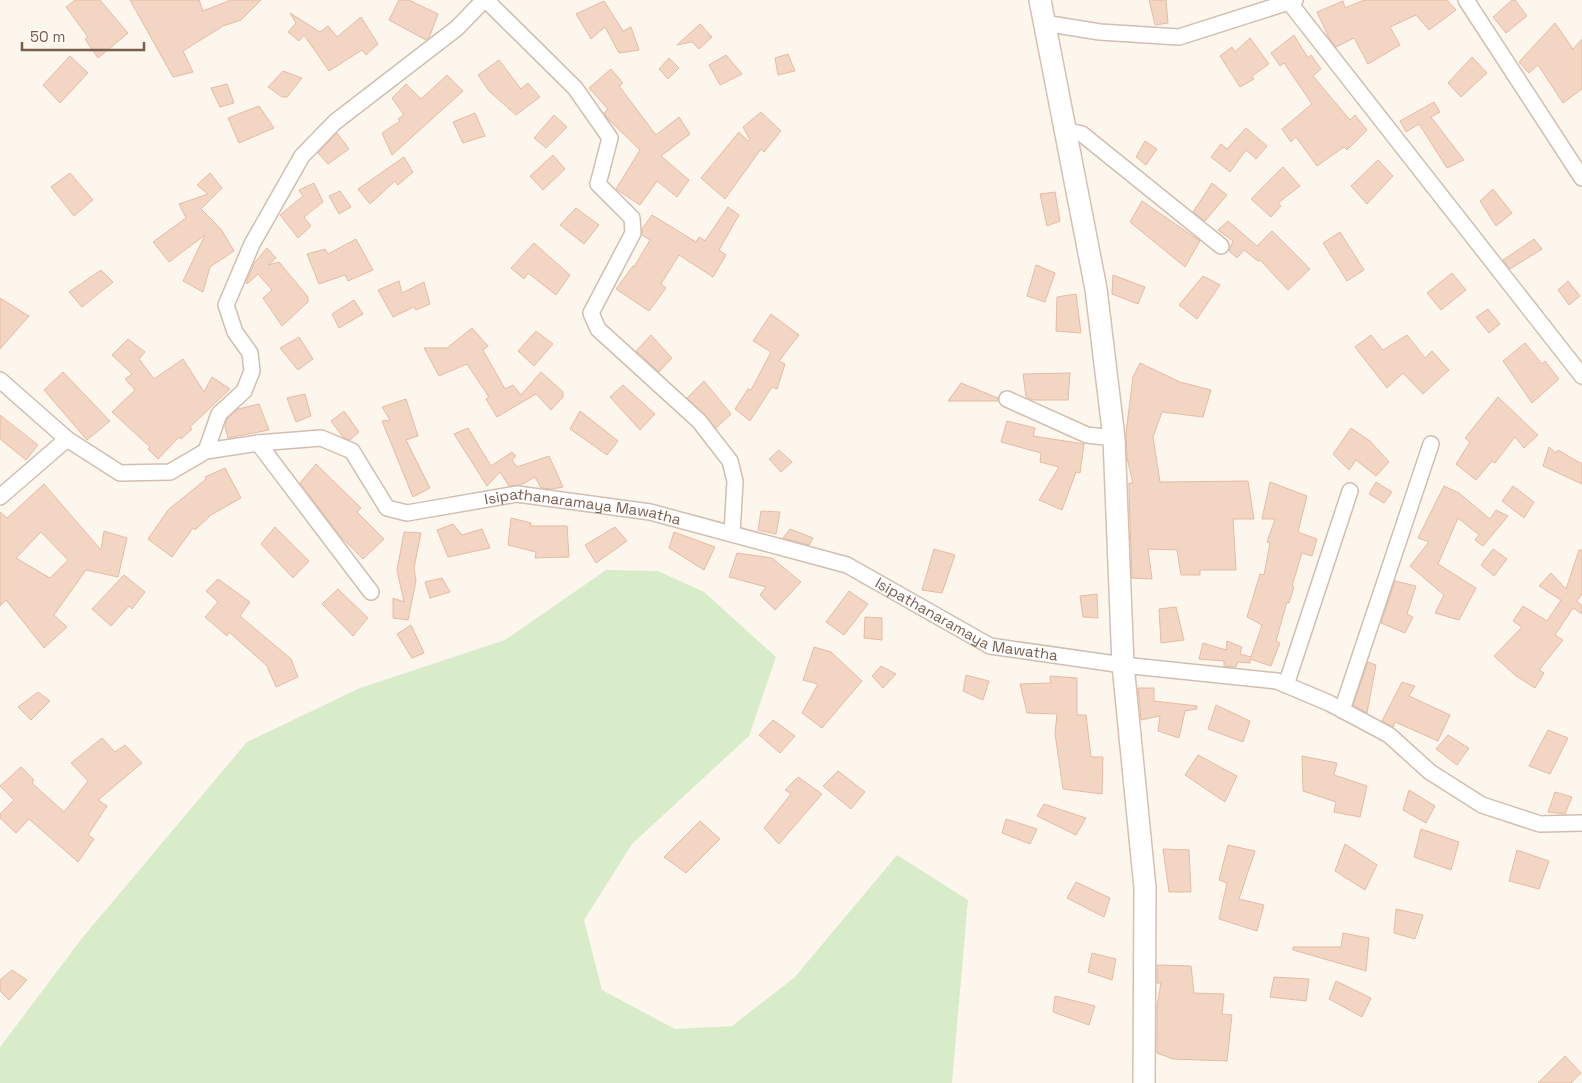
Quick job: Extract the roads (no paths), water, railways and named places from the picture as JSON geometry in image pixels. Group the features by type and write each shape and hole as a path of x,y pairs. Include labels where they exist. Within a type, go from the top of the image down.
{"street":[{"path":"206,451 219,414 244,391 252,371 250,354 235,332 226,305 252,244 302,156 335,122 457,28 485,0 575,88 610,138 598,184 632,218 633,233 591,312 598,329 699,421 730,461 735,481 732,534"},
{"path":"1040,0 1096,289 1114,438 1122,665 1145,888 1144,1083"},
{"path":"1466,0 1582,178"},
{"path":"1044,23 1100,32 1179,37 1292,1 1582,376"},
{"path":"1065,130 1082,134 1222,246"},
{"name":"Isipathanaramaya Mawatha","path":"0,380 67,439 120,473 170,472 206,451 258,443 321,438 352,451 387,508 407,513 517,494 650,512 847,565 990,646 1122,665 1277,681 1342,710 1389,734 1430,772 1482,805 1540,824 1582,823"},
{"path":"1007,398 1087,435 1114,438"},
{"path":"0,497 67,439"},
{"path":"258,443 371,592"},
{"path":"1342,710 1431,444"},
{"path":"1286,685 1350,491"}]}
